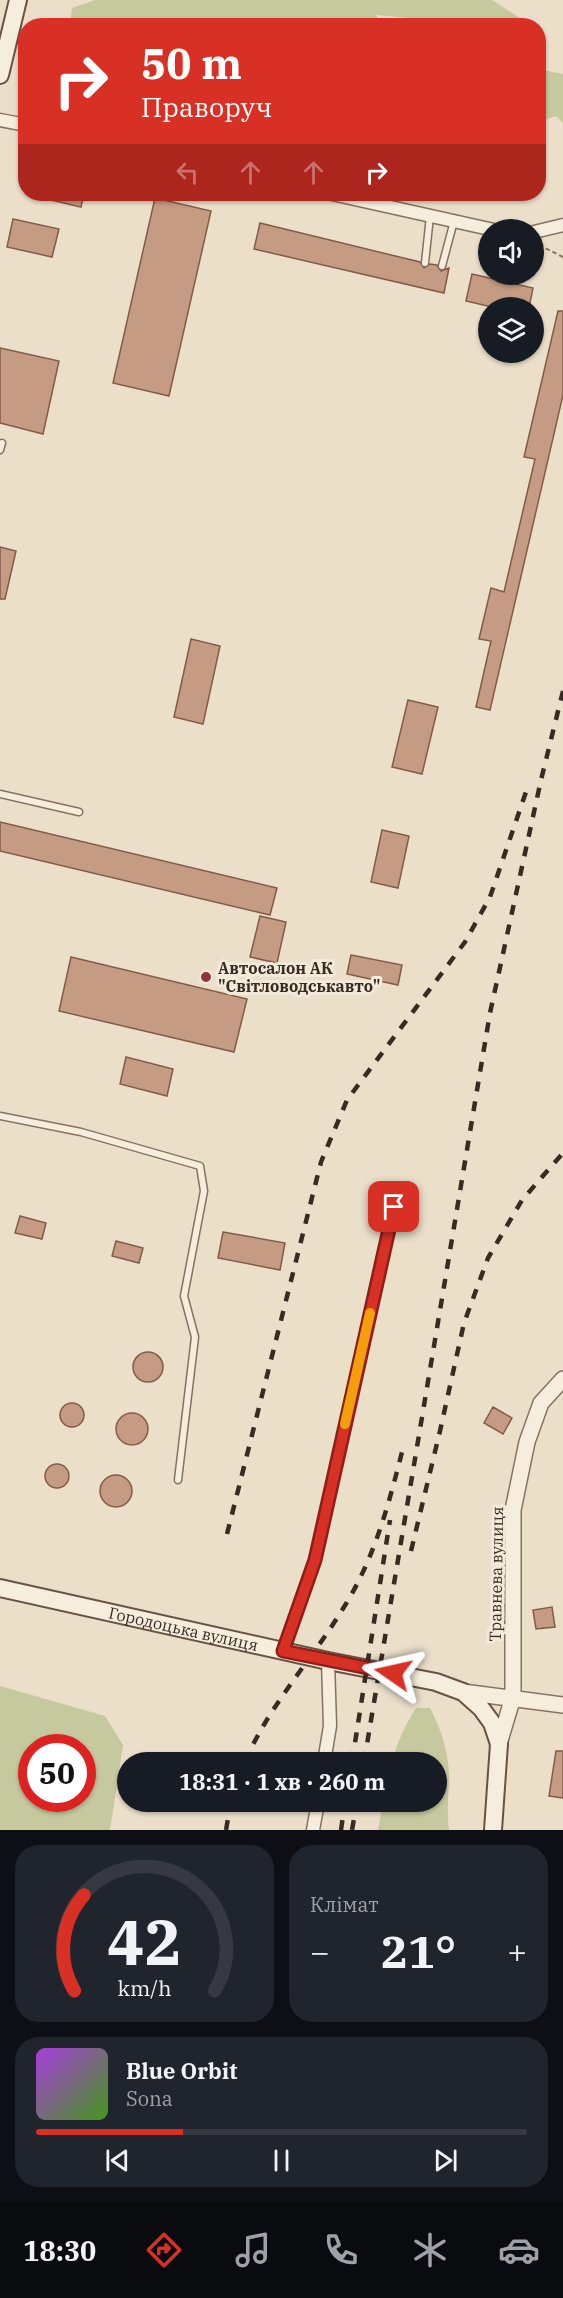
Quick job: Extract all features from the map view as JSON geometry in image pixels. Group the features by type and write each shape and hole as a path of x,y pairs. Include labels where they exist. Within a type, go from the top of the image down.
{"main road":[{"path":"0,75 18,0"},
{"name":"Городоцька вулиця","path":"0,1588 328,1661 436,1682 463,1692 481,1708 492,1723 499,1744 493,1830"}],"street":[{"path":"0,120 18,123"},
{"path":"366,201 478,226"},
{"path":"544,230 563,225"},
{"name":"Травнева вулиця","path":"499,1744 513,1697 513,1510 527,1442 541,1403 563,1378"},
{"path":"326,1752 330,1726 328,1661"},
{"path":"463,1692 563,1705"},
{"path":"313,1830 316,1812"}],"lane":[{"path":"425,263 430,215"},
{"path":"442,266 454,221"},
{"path":"0,794 79,812"},
{"path":"0,1116 81,1131 200,1166 204,1191 184,1296 195,1336 178,1480"},
{"path":"283,1651 315,1560 394,1207"}],"path":[{"path":"544,247 563,257"}],"green space":[{"path":"95,0 492,0 520,18 409,18 376,15 378,18 71,18 72,8"},
{"path":"546,71 563,74 563,123 556,116 546,120"},
{"path":"0,1686 105,1716 123,1745 122,1752 117,1752 117,1784 110,1830 0,1830"},
{"path":"416,1708 430,1708 446,1752 395,1752"},
{"path":"447,1758 449,1830 378,1830 381,1812 447,1812"}],"building":[{"path":"55,201 82,201 81,207"},
{"path":"154,201 168,201 211,211 169,396 113,383"},
{"path":"13,219 59,229 52,257 7,247"},
{"path":"260,223 420,262 424,268 430,264 437,265 441,271 449,268 444,293 254,249"},
{"path":"472,274 478,275 478,285 520,285 533,288 531,297 478,297 478,304 466,301"},
{"path":"558,311 563,311 563,395 490,710 476,707 491,641 479,639 491,588 504,592 535,459 524,457"},
{"path":"0,348 59,361 43,434 0,423"},
{"path":"0,547 16,551 5,599 0,599"},
{"path":"191,639 220,646 203,724 174,717"},
{"path":"408,700 438,707 422,774 392,767"},
{"path":"0,822 277,888 270,915 0,851"},
{"path":"382,830 409,836 398,888 371,882"},
{"path":"260,916 286,922 277,963 250,957"},
{"path":"351,955 402,965 398,985 347,974"},
{"path":"71,957 247,999 234,1052 59,1011"},
{"path":"126,1057 173,1069 167,1096 120,1084"},
{"path":"20,1216 46,1223 42,1239 15,1233"},
{"path":"223,1232 285,1243 280,1270 218,1258"},
{"path":"116,1241 143,1248 139,1263 112,1256"},
{"path":"148,1352 159,1356 163,1367 159,1378 148,1382 137,1378 133,1367 137,1356"},
{"path":"67,1403 77,1403 84,1410 84,1420 77,1427 67,1427 60,1420 60,1410"},
{"path":"493,1407 512,1418 503,1434 484,1423"},
{"path":"132,1413 143,1418 148,1429 143,1440 132,1445 121,1440 116,1429 121,1418"},
{"path":"57,1464 66,1467 69,1476 66,1485 57,1488 48,1485 45,1476 48,1467"},
{"path":"116,1475 127,1480 132,1491 127,1502 116,1507 105,1502 100,1491 105,1480"},
{"path":"552,1607 555,1627 536,1629 533,1610"},
{"path":"556,1751 563,1751 563,1798 549,1796"}],"railway":[{"path":"366,1752 490,1013 563,691"},
{"path":"227,1534 321,1162 347,1100 465,942 490,897 527,789"},
{"path":"411,1551 464,1323 488,1258 522,1200 563,1153"},
{"path":"250,1752 278,1702 332,1627 355,1589 379,1532 402,1452"},
{"path":"354,1752 390,1520"},
{"path":"226,1830 229,1812"},
{"path":"341,1830 344,1812"},
{"path":"352,1830 355,1812"}],"slow traffic":[{"path":"345,1424 370,1313"}],"place":[{"name":"Автосалон АК \"Світловодськавто\"","path":"206,977"}],"route":[{"path":"393,1673 283,1651 315,1560 394,1207"}]}
